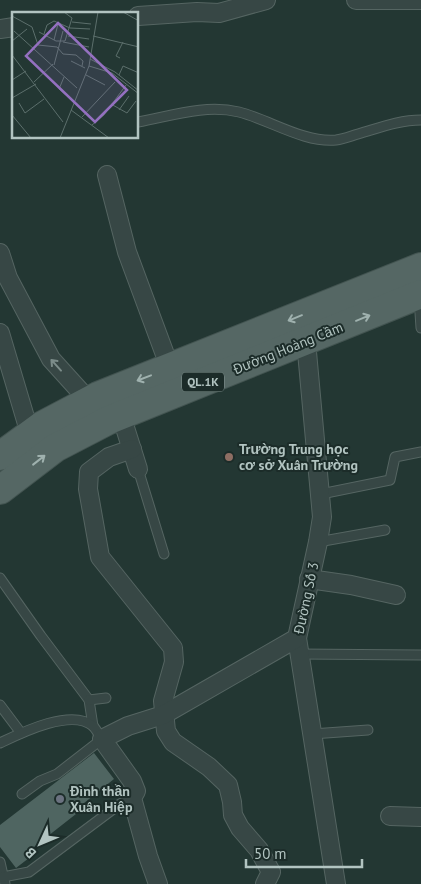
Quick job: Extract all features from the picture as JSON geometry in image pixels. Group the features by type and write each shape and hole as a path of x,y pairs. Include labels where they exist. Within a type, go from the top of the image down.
{"main road":[{"name":"Đường Hoàng Cầm","path":"0,456 41,426 89,401 421,267"},
{"name":"Đường Hoàng Cầm","path":"0,490 55,448 109,420 420,295"}],"street":[{"path":"139,16 196,6 219,13 266,0"},
{"path":"356,0 421,0"},
{"path":"107,175 127,252 170,368"},
{"path":"0,253 8,278 51,359 89,401"},
{"path":"0,333 30,434"},
{"name":"Đường Số 3","path":"306,341 322,517 298,646 336,884"},
{"path":"120,415 138,469"},
{"path":"132,449 109,457 89,472 88,489 100,557 173,648 174,662 163,701 166,731 173,742 209,767 228,785 233,815 240,828 259,850 270,872 265,884"},
{"path":"309,579 351,585 396,595"},
{"path":"158,884 132,798 136,791 132,781 97,732 128,726 163,715 298,646"},
{"path":"390,816 421,817"}],"lane":[{"path":"139,122 200,110 220,109 240,112 309,139 337,140 406,120 421,120"},
{"path":"420,295 421,328"},
{"path":"321,494 390,480 395,456 421,452"},
{"path":"138,469 164,554"},
{"path":"318,542 385,530"},
{"path":"0,578 90,700 97,732"},
{"path":"298,646 421,655"},
{"path":"90,700 106,698"},
{"path":"0,705 20,733"},
{"path":"0,743 20,733 58,720 79,720 97,732"},
{"path":"312,734 368,730"},
{"path":"22,794 40,781 56,774 97,732"},
{"path":"0,862 4,881 29,872 120,804 132,798"}],"building":[{"path":"94,753 114,779 74,811 76,814 25,854 29,858 16,868 0,847 0,825"}],"place":[{"name":"Trường Trung học cơ sở Xuân Trường","path":"229,457"},
{"name":"Đình thần Xuân Hiệp","path":"60,799"}]}
